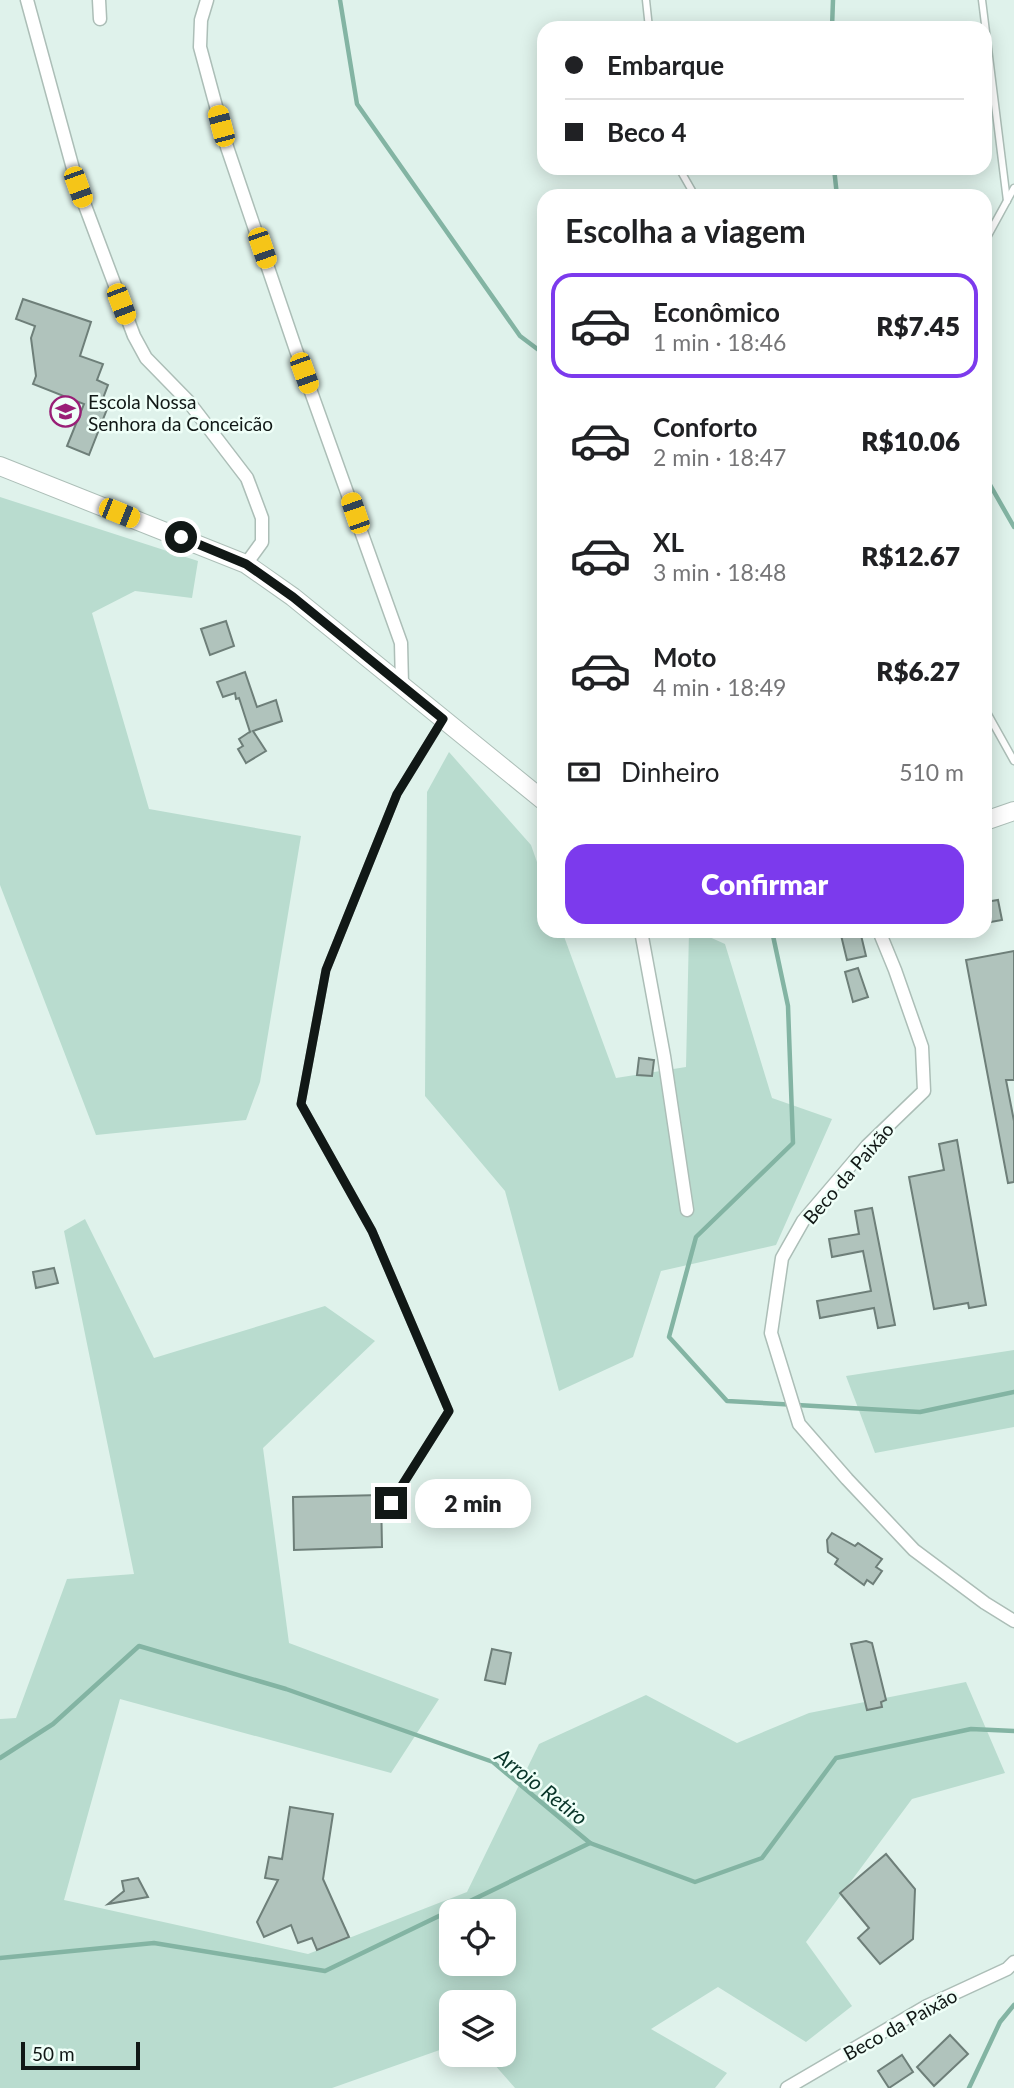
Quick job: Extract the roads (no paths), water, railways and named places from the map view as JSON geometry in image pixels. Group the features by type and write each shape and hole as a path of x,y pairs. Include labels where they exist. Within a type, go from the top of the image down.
{"main road":[{"path":"0,466 246,564 293,597 537,795"},
{"path":"992,819 1014,811"}],"street":[{"path":"27,0 78,187 134,336 146,358 188,401 247,478 262,518 262,542 246,564"},
{"path":"99,0 100,19"},
{"path":"206,0 201,20 201,47 227,147 401,643 402,685"},
{"path":"642,938 664,1056 687,1210"},
{"name":"Beco da Paixão","path":"882,938 922,1047 924,1091 867,1146 803,1221 782,1258 771,1333 799,1424 846,1479 914,1550 985,1603 1014,1621"},
{"name":"Beco da Paixão","path":"787,2088 927,2006 1007,1969 1014,1962"}],"lane":[{"path":"646,0 648,21"},
{"path":"982,0 985,21"},
{"path":"992,80 1007,201"},
{"path":"992,228 1014,188"},
{"path":"391,1503 449,1411 372,1231 301,1104 326,970 397,794 443,719"},
{"path":"992,722 1014,761"}],"waterway":[{"path":"340,0 357,104 520,336 537,349"},
{"path":"832,21 833,0"},
{"path":"835,175 836,189"},
{"path":"992,488 1014,527"},
{"path":"773,938 788,1006 793,1143 696,1237 669,1337 727,1401 920,1412 1014,1392"},
{"name":"Arroio Retiro","path":"0,1758 53,1724 139,1646 286,1689 493,1762 590,1843 695,1882 762,1858 836,1758 971,1729 1014,1731"},
{"path":"0,1958 154,1943 325,1971 590,1843"},
{"path":"969,2088 1000,2022 1014,2005"}],"place":[{"name":"Escola Nossa Senhora da Conceicão","path":"65,412"}]}
